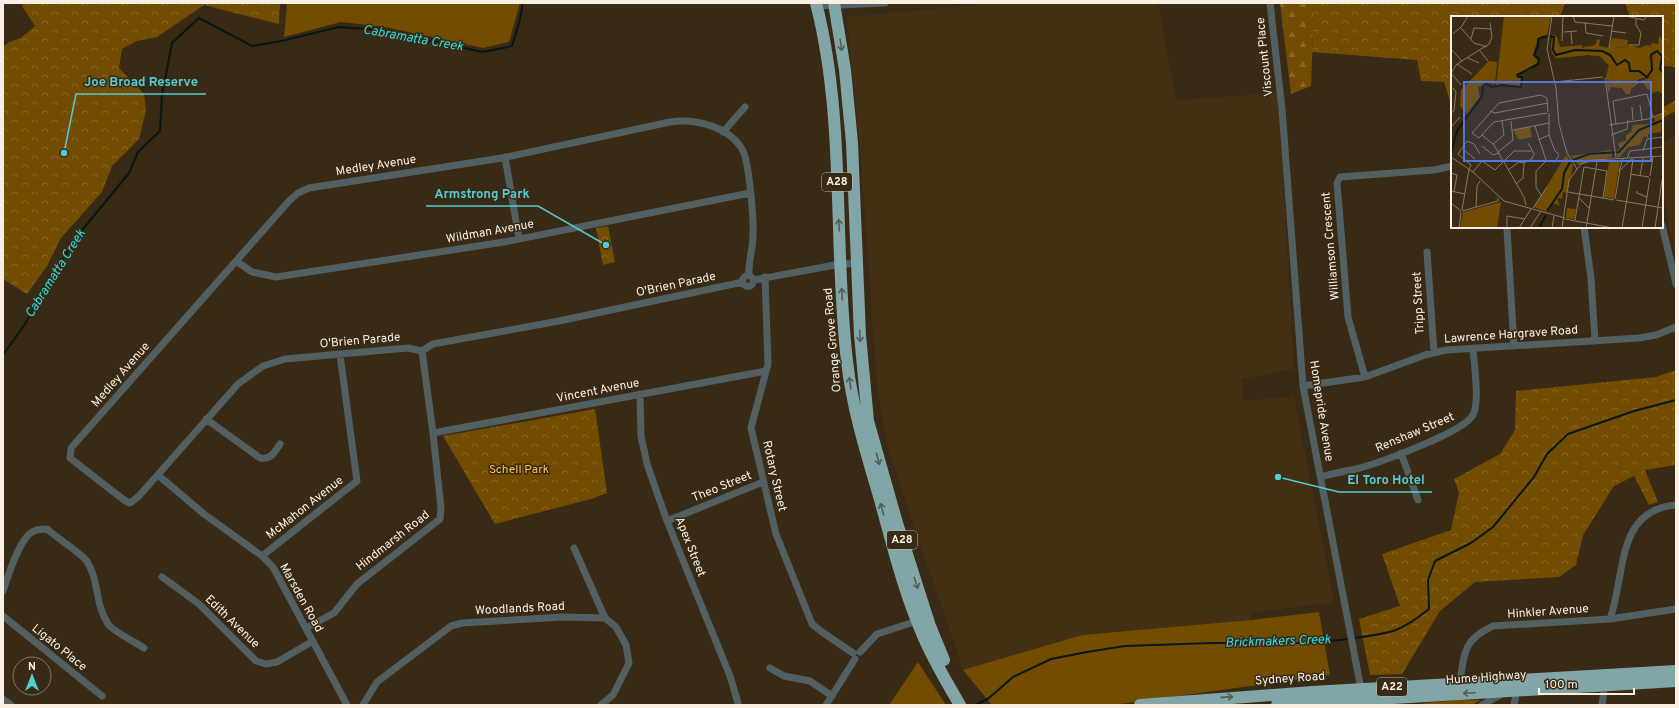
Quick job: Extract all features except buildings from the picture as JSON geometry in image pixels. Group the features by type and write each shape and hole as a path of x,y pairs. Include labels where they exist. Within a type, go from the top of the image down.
{"highway":[{"name":"Orange Grove Road","path":"826,4 845,70 852,137 862,365 868,421 873,442 930,626 942,658 963,703"},
{"name":"Orange Grove Road","path":"826,4 847,361 853,403 898,564 917,621 935,660 963,703"},
{"name":"Hume Highway","path":"1442,684 1676,671"},
{"name":"Hume Highway","path":"1415,701 1512,691 1605,684 1676,681"},
{"name":"Sydney Road","path":"1277,705 1442,684"},
{"name":"Sydney Road","path":"1140,705 1160,702 1362,694 1415,701"}],"street":[{"path":"826,4 885,3"},
{"name":"Viscount Place","path":"1270,3 1282,109"},
{"path":"722,132 744,107"},
{"name":"Homepride Avenue","path":"1282,109 1303,386 1352,635 1362,694"},
{"name":"Medley Avenue","path":"127,502 73,462 70,454 71,448 289,201 298,193 309,188 505,157 682,120 704,123 734,140 743,150 748,165 754,235 751,277"},
{"path":"505,157 519,239"},
{"name":"Williamson Crescent","path":"1365,377 1348,317 1337,183 1340,177 1434,170 1451,166"},
{"name":"Wildman Avenue","path":"236,261 252,272 276,277 519,239 750,193"},
{"path":"1584,228 1591,278 1595,341"},
{"path":"1663,228 1676,284"},
{"path":"1507,229 1514,346"},
{"name":"Tripp Street","path":"1427,252 1434,352"},
{"path":"751,277 765,277 841,264 857,263"},
{"name":"O'Brien Parade","path":"127,502 134,501 238,384 263,366 285,359 408,348 422,350 433,344 559,321 743,282 748,286 752,285 751,277"},
{"name":"Rotary Street","path":"765,277 768,364 751,428 763,482 776,534 812,624 856,654"},
{"name":"Lawrence Hargrave Road","path":"1303,386 1365,377 1434,352 1473,348 1648,337 1676,327"},
{"name":"Renshaw Street","path":"1321,477 1361,468 1462,427 1473,415 1476,403 1473,348"},
{"name":"Hindmarsh Road","path":"306,628 334,613 357,584 440,519 441,508 422,350"},
{"name":"McMahon Avenue","path":"262,556 357,481 340,355"},
{"name":"Vincent Avenue","path":"433,433 766,371"},
{"name":"Apex Street","path":"640,394 641,436 647,464 667,520 730,676 738,704"},
{"path":"206,419 260,458 267,458 273,455 280,444"},
{"path":"1401,453 1418,500"},
{"name":"Marsden Road","path":"158,474 204,514 262,556 276,572 347,705"},
{"name":"Theo Street","path":"667,520 763,482"},
{"path":"1610,619 1614,607 1628,540 1634,528 1642,516 1656,508 1676,505"},
{"path":"3,591 18,552 28,535 39,529 47,529 85,560 94,575 94,587 100,607 109,625 144,648"},
{"path":"574,548 605,618 616,627 626,645 629,663 613,695 601,705"},
{"name":"Edith Avenue","path":"162,576 199,604 256,661 266,664 277,662 312,641"},
{"name":"Hinkler Avenue","path":"1460,684 1466,648 1471,640 1481,632 1493,626 1610,619 1676,609"},
{"name":"Ligato Place","path":"3,616 102,696"},
{"name":"Woodlands Road","path":"363,705 378,682 451,626 563,617 605,618"},
{"path":"826,705 856,654 877,634 917,621"},
{"path":"770,668 784,676 810,681 832,696"},
{"path":"1415,701 1442,684"},
{"path":"1602,705 1605,684"},
{"path":"1482,705 1512,691 1514,705"},
{"path":"3,699 11,705"}],"shaded area":[{"path":"995,3 1158,3 1176,100 1278,93 1294,369 1242,379 1243,401 1294,396 1334,602 1250,613 1251,620 1082,635 963,670 888,448 877,387 860,147 847,17"},
{"path":"1676,136 1676,259 1664,201 1663,142"}],"green space":[{"path":"25,3 280,3 279,24 204,5 157,37 137,41 122,49 119,68 144,94 146,110 139,139 112,166 102,192 61,238 47,266 27,294 3,279 3,47 9,42 21,38 35,26 22,6"},
{"path":"287,3 520,3 509,42 483,48 385,27 341,22 284,37"},
{"path":"1280,3 1314,3 1311,86 1291,94"},
{"path":"1314,3 1512,3 1509,10 1511,16 1451,16 1451,104 1444,82 1421,81 1417,60 1312,52"},
{"path":"1512,3 1530,3 1524,16 1511,16 1509,10"},
{"path":"1530,3 1565,3 1560,16 1524,16"},
{"path":"1625,3 1676,3 1676,67 1663,66 1663,16 1630,16"},
{"path":"1676,100 1676,111 1663,118 1663,107"},
{"path":"608,226 615,262 603,265 596,228"},
{"path":"1676,370 1676,465 1645,470 1658,502 1649,505 1634,476 1614,486 1583,535 1576,565 1559,577 1475,582 1440,611 1402,674 1370,675 1359,619 1400,606 1382,554 1451,530 1459,493 1454,479 1500,454 1515,430 1516,391 1656,377"},
{"name":"Schell Park","path":"595,409 607,493 591,499 495,524 443,436"},
{"path":"1319,612 1330,675 1113,705 992,705 963,670 1082,635 1251,620"},
{"path":"918,662 946,705 889,705"},
{"path":"1480,700 1472,705 1421,705 1424,703"}],"waterway":[{"name":"Cabramatta Creek","path":"3,355 25,324 74,240 129,173 138,152 160,131 162,95 172,43 199,18 252,46 281,41 339,27 380,30 483,52 512,46 523,3"},
{"name":"Brickmakers Creek","path":"1354,638 1394,631 1410,623 1429,609 1428,580 1435,561 1471,543 1493,527 1534,477 1547,454 1568,434 1634,411 1676,400"},
{"name":"Brickmakers Creek","path":"976,705 989,698 1013,677 1051,659 1087,652 1125,646 1212,643 1313,643 1349,639"}],"place":[{"name":"Joe Broad Reserve","path":"64,153"},
{"name":"Armstrong Park","path":"606,245"},
{"name":"El Toro Hotel","path":"1278,477"}]}
